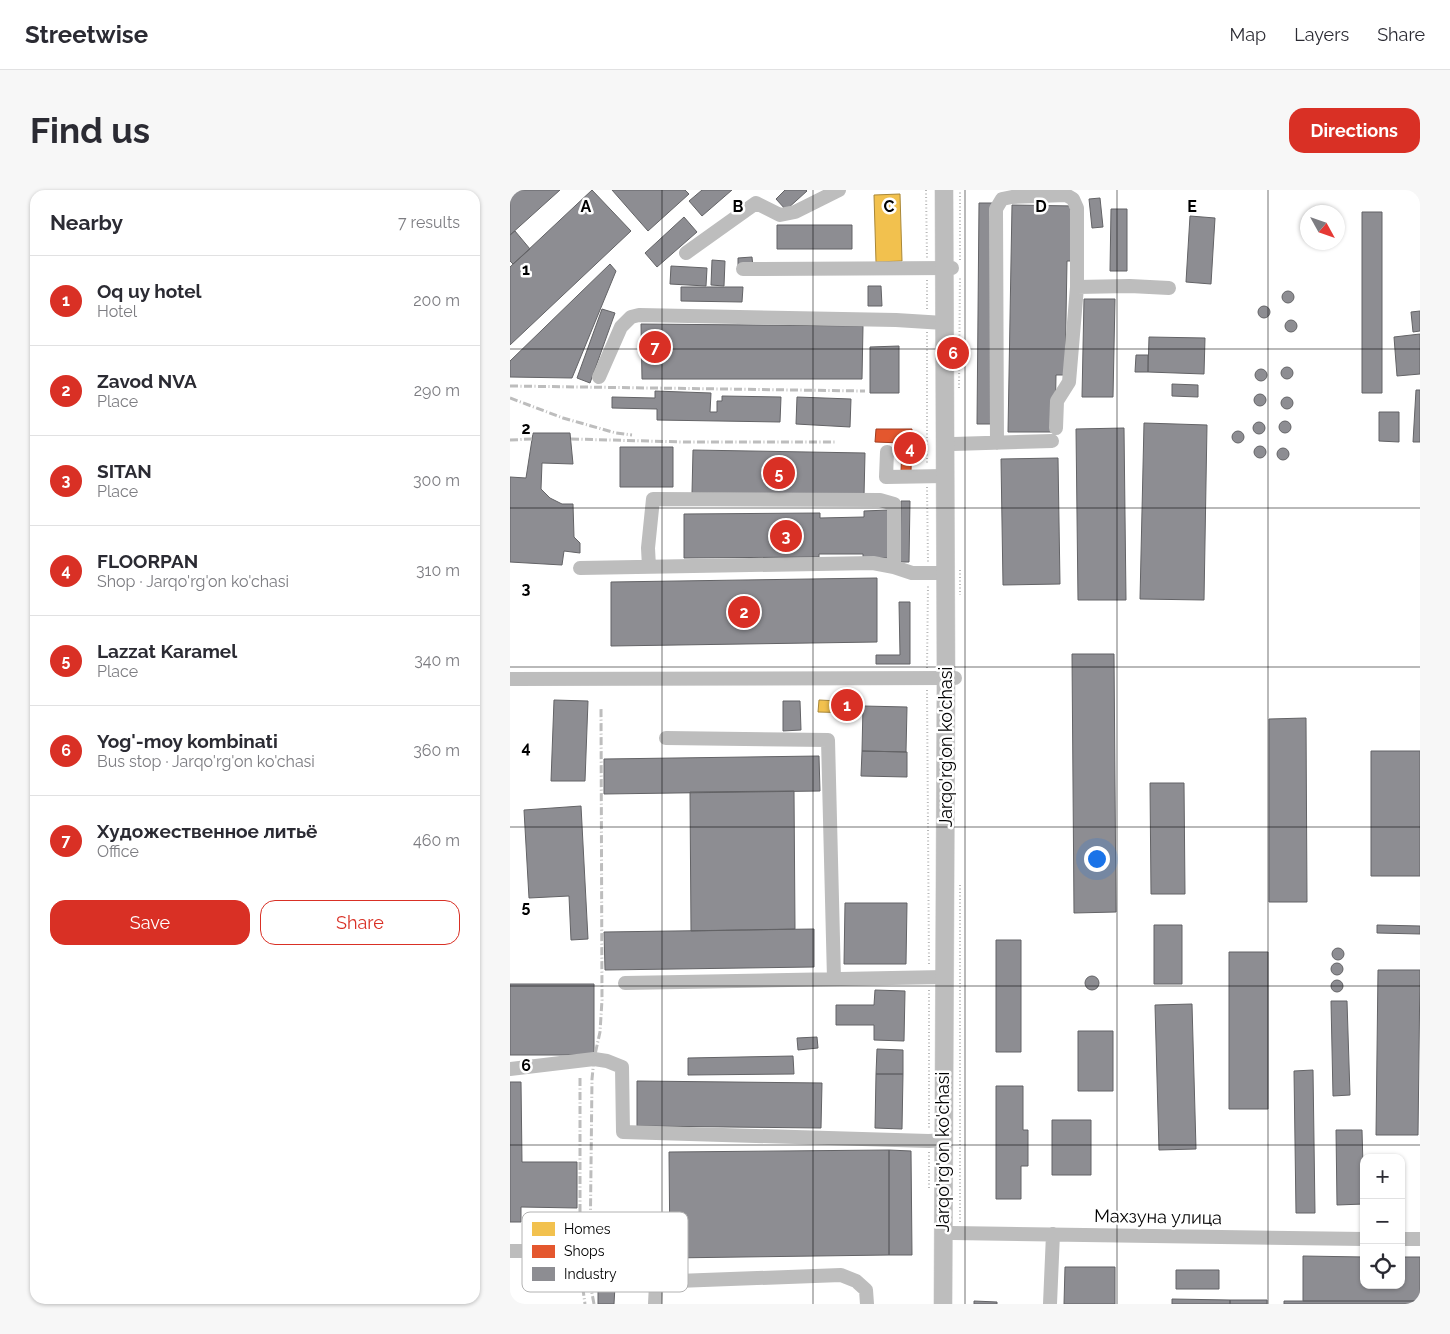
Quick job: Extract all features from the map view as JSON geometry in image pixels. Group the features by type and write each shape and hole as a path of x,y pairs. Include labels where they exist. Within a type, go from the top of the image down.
{"main road":[{"name":"Jarqo'rg'on ko'chasi","path":"943,1304 947,1233 953,444 941,268 944,190"},
{"name":"Jarqo'rg'on ko'chasi","path":"952,1304 947,1233 936,1140 936,978 950,678 945,573 936,476 935,322 953,190"}],"street":[{"path":"686,253 756,203 780,214 795,212 839,190"},
{"path":"997,443 996,209 1002,199 1066,195 1073,199 1077,208 1077,287 1069,382 1057,401 1056,428"},
{"path":"744,269 941,268"},
{"path":"1077,287 1130,286 1169,288"},
{"path":"598,377 621,327 631,317 639,315 935,322"},
{"path":"953,444 1052,442"},
{"path":"887,452 886,477 936,476"},
{"path":"649,567 648,548 654,499 663,499 880,500 894,504 894,567"},
{"path":"580,568 873,563 912,573 945,573"},
{"path":"510,679 950,678"},
{"path":"666,738 828,740 834,979"},
{"path":"625,982 936,978"},
{"path":"510,1069 594,1059 607,1060 622,1067 623,1132 936,1140"},
{"name":"Махзуна улица","path":"947,1233 1360,1239"},
{"path":"1050,1304 1053,1234"},
{"path":"1405,1239 1420,1239"},
{"path":"688,1280 841,1275 856,1281 866,1290 867,1304"}],"path":[{"path":"926,190 941,268 935,322 936,476 928,574 927,677 936,978 936,1140 929,1198"}],"building: Homes":[{"path":"900,194 902,261 876,262 874,195"},
{"path":"819,700 858,702 857,713 818,712"}],"building: Shops":[{"path":"876,429 912,429 911,472 901,472 902,443 875,442"}],"building: Industry":[{"path":"510,190 560,190 510,235"},
{"path":"592,190 631,231 510,345 510,267"},
{"path":"612,190 685,190 689,194 648,231"},
{"path":"702,190 732,190 702,216 689,201"},
{"path":"785,190 807,191 786,210 776,199"},
{"path":"1100,198 1103,227 1092,228 1089,199"},
{"path":"979,203 994,203 992,424 977,424"},
{"path":"1012,205 1075,206 1074,261 1067,261 1065,375 1056,375 1055,432 1008,432"},
{"path":"1111,209 1127,209 1127,271 1110,271"},
{"path":"1362,212 1382,212 1382,393 1362,393"},
{"path":"1190,216 1215,218 1211,284 1186,282"},
{"path":"684,217 697,232 657,267 645,253"},
{"path":"777,225 852,225 852,249 777,249"},
{"path":"515,231 530,249 513,264 510,261 510,235"},
{"path":"752,257 753,267 738,267 738,258"},
{"path":"712,260 725,261 724,286 711,285"},
{"path":"610,264 616,271 572,378 510,377 510,361"},
{"path":"671,266 707,268 706,286 670,284"},
{"path":"868,286 881,286 882,306 868,306"},
{"path":"681,287 743,287 742,302 681,301"},
{"path":"1290,291 1293,292 1293,302 1286,303 1283,302 1282,295 1283,292"},
{"path":"1084,299 1115,299 1113,397 1082,397"},
{"path":"1266,306 1269,307 1269,317 1262,318 1259,317 1258,310 1259,307"},
{"path":"602,309 615,313 590,383 577,378"},
{"path":"1420,311 1420,331 1413,332 1411,312"},
{"path":"1293,320 1296,321 1296,331 1289,332 1286,331 1285,324 1286,321"},
{"path":"641,324 863,326 862,379 642,379"},
{"path":"1420,334 1420,374 1397,376 1394,337"},
{"path":"1149,337 1205,338 1204,374 1148,372"},
{"path":"899,346 899,393 870,393 870,347"},
{"path":"1136,355 1148,355 1148,372 1135,372"},
{"path":"1289,367 1292,368 1292,378 1285,379 1282,378 1281,371 1282,368"},
{"path":"1263,369 1266,370 1266,380 1259,381 1256,380 1255,373 1256,370"},
{"path":"1172,384 1198,385 1198,397 1172,396"},
{"path":"1416,390 1420,390 1420,442 1413,442"},
{"path":"655,391 711,393 710,412 717,412 717,401 722,401 722,396 781,397 780,422 657,420 657,409 612,408 612,397 655,398"},
{"path":"1262,394 1265,395 1265,405 1258,406 1255,405 1254,398 1255,395"},
{"path":"797,397 851,399 850,427 796,424"},
{"path":"1289,397 1292,398 1292,408 1285,409 1282,408 1281,401 1282,398"},
{"path":"1379,412 1399,412 1399,442 1379,441"},
{"path":"1287,421 1290,422 1290,432 1283,433 1280,432 1279,425 1280,422"},
{"path":"1261,422 1264,423 1264,433 1257,434 1254,433 1253,426 1254,423"},
{"path":"1144,423 1207,425 1204,600 1140,599"},
{"path":"1124,428 1126,600 1078,600 1076,429"},
{"path":"1240,431 1243,432 1243,442 1236,443 1233,442 1232,435 1233,432"},
{"path":"533,433 570,433 573,464 542,463 541,489 550,498 562,504 573,504 574,537 580,543 580,553 564,551 562,565 510,562 510,477 526,478"},
{"path":"1262,446 1265,447 1265,457 1258,458 1255,457 1254,450 1255,447"},
{"path":"620,447 673,447 673,487 620,487"},
{"path":"1285,448 1288,449 1288,459 1281,460 1278,459 1277,452 1278,449"},
{"path":"693,450 865,453 864,496 692,493"},
{"path":"1058,458 1060,584 1003,585 1001,459"},
{"path":"901,501 910,501 909,562 900,562"},
{"path":"888,510 888,558 863,558 863,554 819,554 819,557 684,558 684,514 820,513 820,518 864,517 864,511"},
{"path":"877,578 877,642 611,646 611,582"},
{"path":"899,602 910,602 910,664 876,664 876,655 900,655"},
{"path":"1072,654 1114,654 1116,912 1074,913"},
{"path":"554,700 588,701 585,781 551,781"},
{"path":"783,701 800,701 801,730 783,731"},
{"path":"863,706 907,707 906,752 862,751"},
{"path":"1306,718 1307,902 1269,902 1269,719"},
{"path":"862,751 907,752 907,777 861,776"},
{"path":"1371,751 1420,751 1420,876 1371,876"},
{"path":"819,756 820,791 604,794 604,759"},
{"path":"1150,783 1184,783 1185,894 1151,894"},
{"path":"794,791 795,929 691,931 690,792"},
{"path":"581,806 588,939 571,940 569,896 529,898 524,810"},
{"path":"845,903 907,903 906,964 844,964"},
{"path":"1154,925 1182,925 1182,984 1154,984"},
{"path":"1377,925 1420,926 1420,934 1377,933"},
{"path":"814,929 814,967 605,970 604,932"},
{"path":"996,940 1021,940 1021,1052 996,1052"},
{"path":"1340,948 1343,949 1343,959 1336,960 1333,959 1332,952 1333,949"},
{"path":"1229,952 1268,952 1268,1109 1229,1109"},
{"path":"1339,963 1342,964 1342,974 1335,975 1332,974 1331,967 1332,964"},
{"path":"1378,970 1420,970 1418,1135 1376,1135"},
{"path":"1092,976 1097,978 1099,983 1097,988 1092,990 1087,988 1085,983 1087,978"},
{"path":"1339,980 1342,981 1342,991 1335,992 1332,991 1331,984 1332,981"},
{"path":"510,984 594,984 594,1055 510,1055"},
{"path":"875,990 905,991 904,1041 874,1040 874,1025 836,1025 836,1005 874,1005"},
{"path":"1331,1001 1347,1001 1350,1095 1333,1096"},
{"path":"1192,1004 1196,1149 1159,1150 1155,1005"},
{"path":"1078,1031 1113,1031 1113,1091 1078,1091"},
{"path":"817,1037 818,1048 798,1050 797,1038"},
{"path":"877,1049 903,1050 903,1074 876,1074"},
{"path":"793,1056 794,1074 688,1075 688,1058"},
{"path":"1313,1070 1315,1213 1296,1213 1294,1071"},
{"path":"876,1074 903,1074 902,1129 875,1128"},
{"path":"637,1081 822,1083 821,1128 637,1126"},
{"path":"510,1082 521,1082 522,1162 577,1162 577,1208 521,1207 521,1222 510,1222"},
{"path":"996,1086 1023,1086 1023,1130 1028,1130 1028,1166 1021,1166 1021,1199 996,1199"},
{"path":"1052,1120 1091,1120 1091,1175 1052,1175"},
{"path":"1336,1130 1362,1130 1360,1204 1337,1205"},
{"path":"889,1150 889,1255 688,1258 688,1212 670,1212 669,1152"},
{"path":"889,1150 911,1151 912,1255 889,1255"},
{"path":"1303,1256 1360,1257 1360,1289 1405,1289 1405,1257 1420,1257 1420,1301 1303,1301"},
{"path":"1065,1267 1115,1267 1115,1304 1064,1304"},
{"path":"1176,1270 1219,1270 1219,1289 1176,1289"},
{"path":"598,1292 615,1292 614,1304 598,1304"},
{"path":"1172,1299 1230,1300 1230,1304 1172,1304"},
{"path":"1230,1300 1267,1300 1267,1304 1230,1304"},
{"path":"974,1301 997,1302 997,1304 974,1304"},
{"path":"1284,1301 1420,1301 1420,1304 1284,1304"}],"railway":[{"path":"510,386 865,391"},
{"path":"510,398 563,418 616,433 632,435"},
{"path":"510,440 532,439"},
{"path":"571,439 684,442 835,442"},
{"path":"590,1212 592,1079 600,1032 602,1000 601,708"},
{"path":"580,1078 580,1212"},
{"path":"583,1292 585,1304"},
{"path":"592,1292 594,1304"}],"place":[{"name":"Художественное литьё","path":"655,347"},
{"name":"Yog'-moy kombinati","path":"953,353"},
{"name":"FLOORPAN","path":"910,448"},
{"name":"Lazzat Karamel","path":"779,473"},
{"name":"SITAN","path":"786,536"},
{"name":"Zavod NVA","path":"744,612"},
{"name":"Oq uy hotel","path":"847,705"}]}
